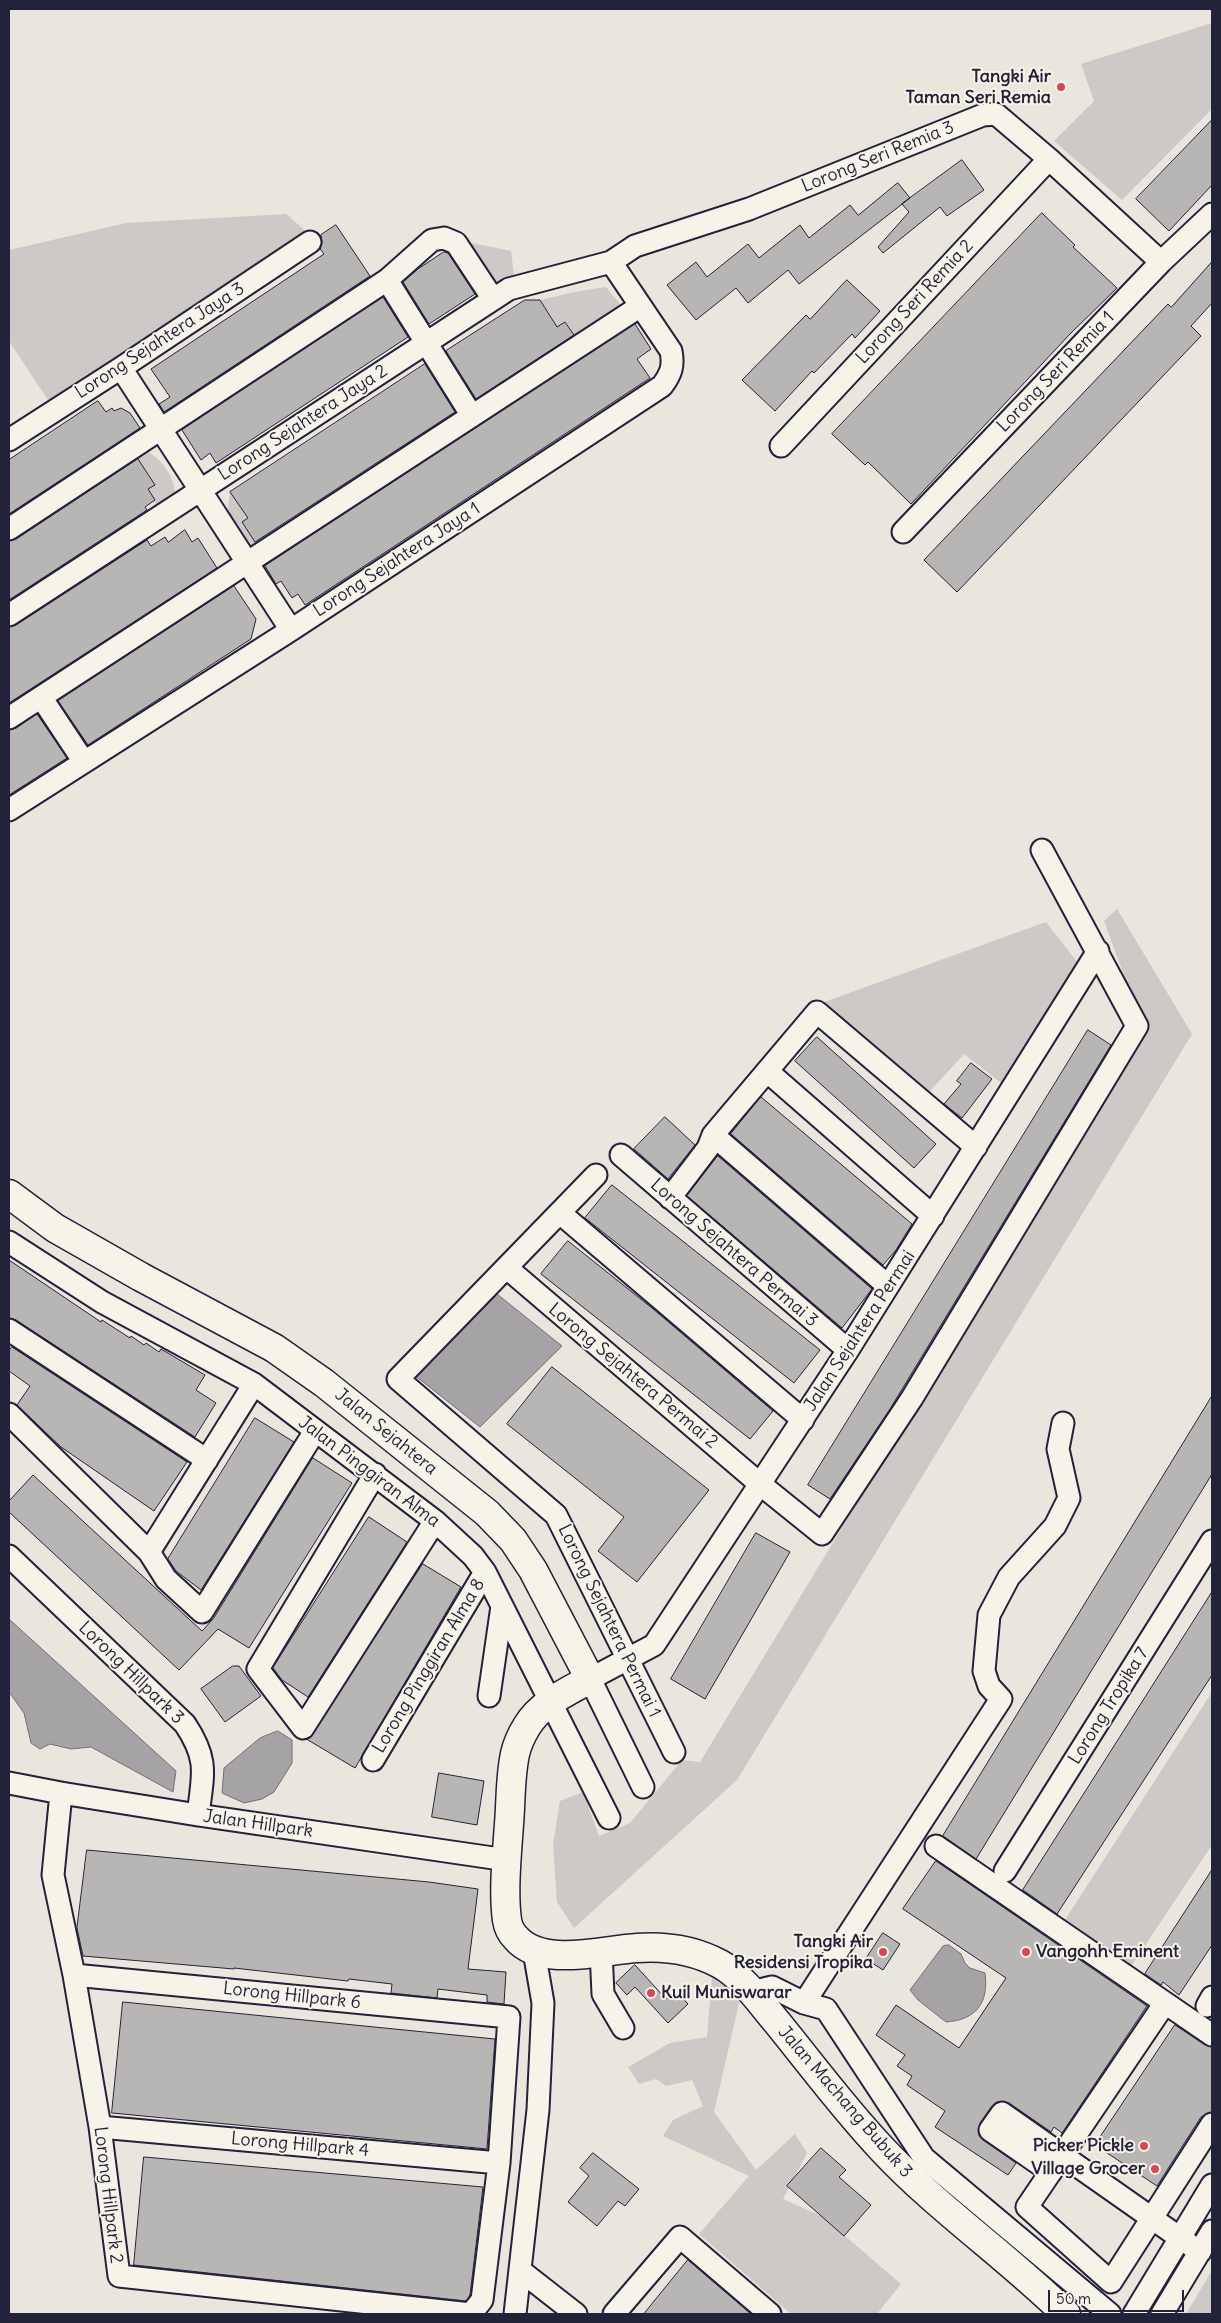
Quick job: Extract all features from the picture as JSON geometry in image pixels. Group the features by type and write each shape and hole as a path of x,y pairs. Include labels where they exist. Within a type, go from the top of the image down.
{"main road":[{"name":"Jalan Sejahtera","path":"9,1194 55,1228 141,1277 274,1348 324,1382 487,1513 513,1540 533,1570 590,1679"},
{"path":"534,1951 519,1941 509,1927 507,1917 507,1860 515,1752 525,1729 535,1713 590,1679"},
{"name":"Jalan Machang Bubuk 3","path":"534,1951 560,1954 659,1948 701,1955 722,1965 752,1992 879,2147 910,2179 1039,2288 1066,2314"}],"street":[{"name":"Lorong Seri Remia 3","path":"611,262 636,246 749,209 983,115 996,114 1049,159 1162,262"},
{"name":"Lorong Seri Remia 2","path":"781,446 1049,159"},
{"name":"Lorong Seri Remia 1","path":"903,532 1162,262 1212,214"},
{"path":"9,529 387,280 432,240 444,238 456,243 493,299"},
{"name":"Lorong Sejahtera Jaya 3","path":"9,440 310,242"},
{"name":"Lorong Sejahtera Jaya 2","path":"9,615 509,289 611,262"},
{"name":"Lorong Sejahtera Jaya 1","path":"9,810 291,630 662,386 669,377 673,363 671,352 639,307 611,262"},
{"path":"387,280 472,416"},
{"path":"9,718 639,307"},
{"path":"121,368 291,630"},
{"path":"41,697 84,762"},
{"path":"1042,850 1098,951"},
{"name":"Lorong Sejahtera Permai 2","path":"506,1268 760,1484 822,1534 912,1398 1137,1026 1098,951"},
{"name":"Jalan Sejahtera Permai","path":"590,1679 654,1645 848,1350 1098,951"},
{"path":"670,1198 708,1148 713,1135 817,1012 976,1147"},
{"path":"767,1071 933,1216"},
{"path":"713,1135 888,1286"},
{"name":"Lorong Sejahtera Permai 3","path":"621,1155 848,1350"},
{"path":"506,1268 596,1175"},
{"path":"560,1213 802,1420"},
{"name":"Jalan Pinggiran Alma","path":"9,1242 102,1302 254,1384 435,1521 473,1556 485,1572 609,1818"},
{"name":"Lorong Sejahtera Permai 1","path":"506,1268 398,1379 556,1515 674,1752"},
{"path":"9,1330 207,1460"},
{"path":"149,1552 254,1384"},
{"path":"9,1414 149,1552 166,1578 202,1612 315,1431"},
{"path":"804,2003 1001,1699 989,1686 984,1671 989,1615 1009,1577 1055,1526 1070,1498 1058,1449 1063,1423"},
{"path":"375,1474 258,1669 303,1728 435,1521"},
{"name":"Lorong Tropika 7","path":"1005,1871 1212,1541"},
{"name":"Lorong Hillpark 3","path":"9,1556 185,1724 197,1743 203,1766 198,1815"},
{"name":"Lorong Pinggiran Alma 8","path":"373,1760 485,1572"},
{"path":"489,1696 502,1606"},
{"name":"Jalan Sejahtera","path":"590,1679 643,1787"},
{"name":"Jalan Hillpark","path":"9,1783 198,1815 507,1860"},
{"name":"Lorong Hillpark 2","path":"61,1793 53,1875 74,1975 100,2127 119,2276 471,2314"},
{"path":"936,1846 1212,2035"},
{"path":"518,2313 538,2110 543,2003 534,1951"},
{"path":"601,1951 603,1994 622,2028"},
{"name":"Lorong Hillpark 6","path":"74,1975 509,2017 500,2163"},
{"path":"752,1992 772,1987 804,2003 826,2009 924,2158 1110,2314"},
{"path":"1165,2003 1027,2207 1110,2282 1212,2124"},
{"path":"1051,2172 990,2130 1002,2113 1200,2252"},
{"name":"Lorong Hillpark 4","path":"100,2127 500,2163"},
{"path":"471,2314 482,2300 500,2163"},
{"path":"1134,2314 1212,2185"},
{"path":"1162,2314 1212,2231"},
{"path":"614,2314 680,2237 770,2314"},
{"path":"521,2271 576,2314"}],"shaded area":[{"path":"1212,23 1212,109 1122,200 1054,141 1094,101 1081,64"},
{"path":"286,214 308,233 48,400 9,341 9,250 126,223"},
{"path":"462,241 511,251 514,276 494,288"},
{"path":"606,287 625,310 577,340 566,322 557,327 540,300 579,291"},
{"path":"144,449 162,463 173,481 175,489 176,497 158,509 148,489 154,485 135,455"},
{"path":"230,492 248,518 242,522 258,546 251,551 227,515"},
{"path":"1117,909 1192,1034 737,1780 574,1928 557,1902 553,1844 560,1801 583,1792 599,1836 630,1823 682,1760 700,1762 1144,1030 1104,921"},
{"path":"1046,922 1078,963 1001,1083 964,1054 922,1100 813,1006"},
{"path":"497,1294 562,1346 480,1427 413,1374"},
{"path":"9,1619 176,1771 173,1792 91,1747 71,1749 50,1744 40,1749 31,1743 24,1713 9,1692"},
{"path":"1212,1692 1212,1845 1128,1971 1061,1926"},
{"path":"278,1731 292,1740 292,1763 274,1792 262,1799 244,1803 222,1793 224,1768 260,1738"},
{"path":"949,1945 961,1954 965,1963 970,1968 985,1973 986,1984 982,2001 973,2014 956,2021 946,2022 918,2000 910,1990 943,1946"},
{"path":"712,1977 740,1999 714,2112 756,2170 795,2134 807,2153 783,2199 823,2217 901,2284 877,2314 791,2314 699,2234 749,2176 663,2136 673,2120 703,2106 692,2080 666,2086 656,2079 639,2084 628,2067 670,2043 707,2037"},
{"path":"1212,2270 1212,2314 1186,2314"}],"building":[{"path":"1212,120 1212,185 1169,231 1136,199"},
{"path":"962,160 984,190 947,216 940,207 883,253 878,247 909,212 902,204"},
{"path":"898,183 910,198 799,284 788,270 748,303 736,288 696,320 667,285 696,262 707,277 748,244 759,258 800,225 809,238 850,205 858,215"},
{"path":"1042,213 1075,245 1073,247 1117,288 1070,334 911,504 868,462 865,465 832,434"},
{"path":"336,225 370,276 164,412 159,404 170,397 151,369 324,254 320,249 321,235"},
{"path":"444,252 448,253 475,294 429,324 403,282 418,269"},
{"path":"1212,262 1212,303 1191,326 1201,336 957,592 924,560 1168,304 1171,307"},
{"path":"847,280 880,311 855,338 852,334 814,373 812,371 775,411 742,380 806,315 810,319"},
{"path":"383,297 408,337 216,463 210,453 201,460 182,430"},
{"path":"525,300 540,300 557,327 565,322 574,335 476,399 446,351"},
{"path":"635,324 651,349 637,359 650,378 305,605 298,594 292,598 281,581 276,584 265,566"},
{"path":"425,364 455,412 255,542 242,522 248,518 230,492"},
{"path":"98,401 106,412 112,408 114,411 121,408 130,413 140,428 9,514 9,460"},
{"path":"138,459 155,485 148,489 155,500 145,507 147,510 9,600 9,541 16,539"},
{"path":"185,530 192,542 198,538 217,568 9,703 9,627 16,625 147,540 151,546 165,537 168,542"},
{"path":"234,586 256,619 251,639 88,745 58,701"},
{"path":"37,714 67,758 9,795 9,730 16,728"},
{"path":"1088,1030 1111,1045 890,1409 830,1499 808,1485"},
{"path":"817,1037 936,1144 914,1168 795,1061"},
{"path":"971,1063 992,1079 962,1118 944,1104 961,1084 957,1081"},
{"path":"761,1097 912,1224 896,1250 883,1265 731,1134"},
{"path":"665,1117 695,1145 668,1179 634,1149"},
{"path":"718,1156 872,1289 842,1328 687,1196"},
{"path":"612,1185 820,1350 794,1383 585,1218"},
{"path":"568,1241 652,1308 773,1411 750,1439 541,1274"},
{"path":"9,1260 101,1322 102,1320 130,1338 131,1336 144,1345 146,1343 159,1352 161,1349 205,1375 196,1390 216,1403 195,1437 16,1320 9,1318"},
{"path":"12,1347 187,1462 154,1511 61,1447 17,1405 30,1386 9,1371 9,1351"},
{"path":"552,1367 709,1490 637,1582 598,1551 624,1517 507,1424"},
{"path":"1212,1396 1212,1474 976,1859 943,1836"},
{"path":"255,1418 294,1442 201,1590 176,1571 168,1559"},
{"path":"313,1458 352,1483 249,1648 218,1629 179,1670 9,1512 9,1501 33,1475 202,1631 213,1619"},
{"path":"369,1517 407,1542 308,1697 282,1680 273,1668"},
{"path":"756,1533 790,1552 705,1699 671,1679"},
{"path":"423,1564 461,1587 355,1768 308,1740"},
{"path":"1212,1592 1212,1675 1057,1914 1023,1890"},
{"path":"233,1666 239,1666 261,1696 225,1722 201,1689"},
{"path":"439,1773 484,1781 477,1825 432,1817"},
{"path":"87,1850 429,1882 478,1889 468,1969 506,1972 504,2004 487,2002 487,1995 438,1989 437,1998 391,1993 392,1984 234,1968 83,1956 77,1928"},
{"path":"936,1861 1147,2006 1062,2133 1054,2127 1051,2132 1009,2103 997,2102 992,2106 980,2123 979,2135 983,2140 1016,2163 1008,2175 935,2127 945,2111 907,2085 912,2076 897,2066 905,2055 876,2035 896,2005 959,2048 1006,1978 903,1909"},
{"path":"1212,1870 1212,1945 1179,1995 1163,1982 1161,1985 1145,1974"},
{"name":"Tangki Air Residensi Tropika","path":"883,1933 900,1944 883,1970 866,1959"},
{"name":"Kuil Muniswarar","path":"635,1965 666,1999 676,1990 688,2004 668,2023 635,1987 627,1995 616,1983"},
{"path":"123,2002 495,2039 487,2149 112,2113"},
{"path":"1175,2025 1205,2045 1212,2047 1212,2112 1201,2117 1157,2186 1095,2145"},
{"path":"821,2148 846,2170 839,2177 871,2205 844,2236 787,2186"},
{"path":"593,2153 639,2189 625,2206 618,2201 597,2226 568,2202 589,2176 580,2168"},
{"path":"144,2157 483,2187 470,2295 466,2301 134,2265"},
{"path":"688,2260 751,2314 644,2314"}],"place":[{"name":"Tangki Air Taman Seri Remia","path":"1061,87"},
{"name":"Tangki Air Residensi Tropika","path":"883,1952"},
{"name":"Vangohh Eminent","path":"1026,1952"},
{"name":"Kuil Muniswarar","path":"651,1993"},
{"name":"Picker Pickle","path":"1144,2146"},
{"name":"Village Grocer","path":"1155,2169"}]}
